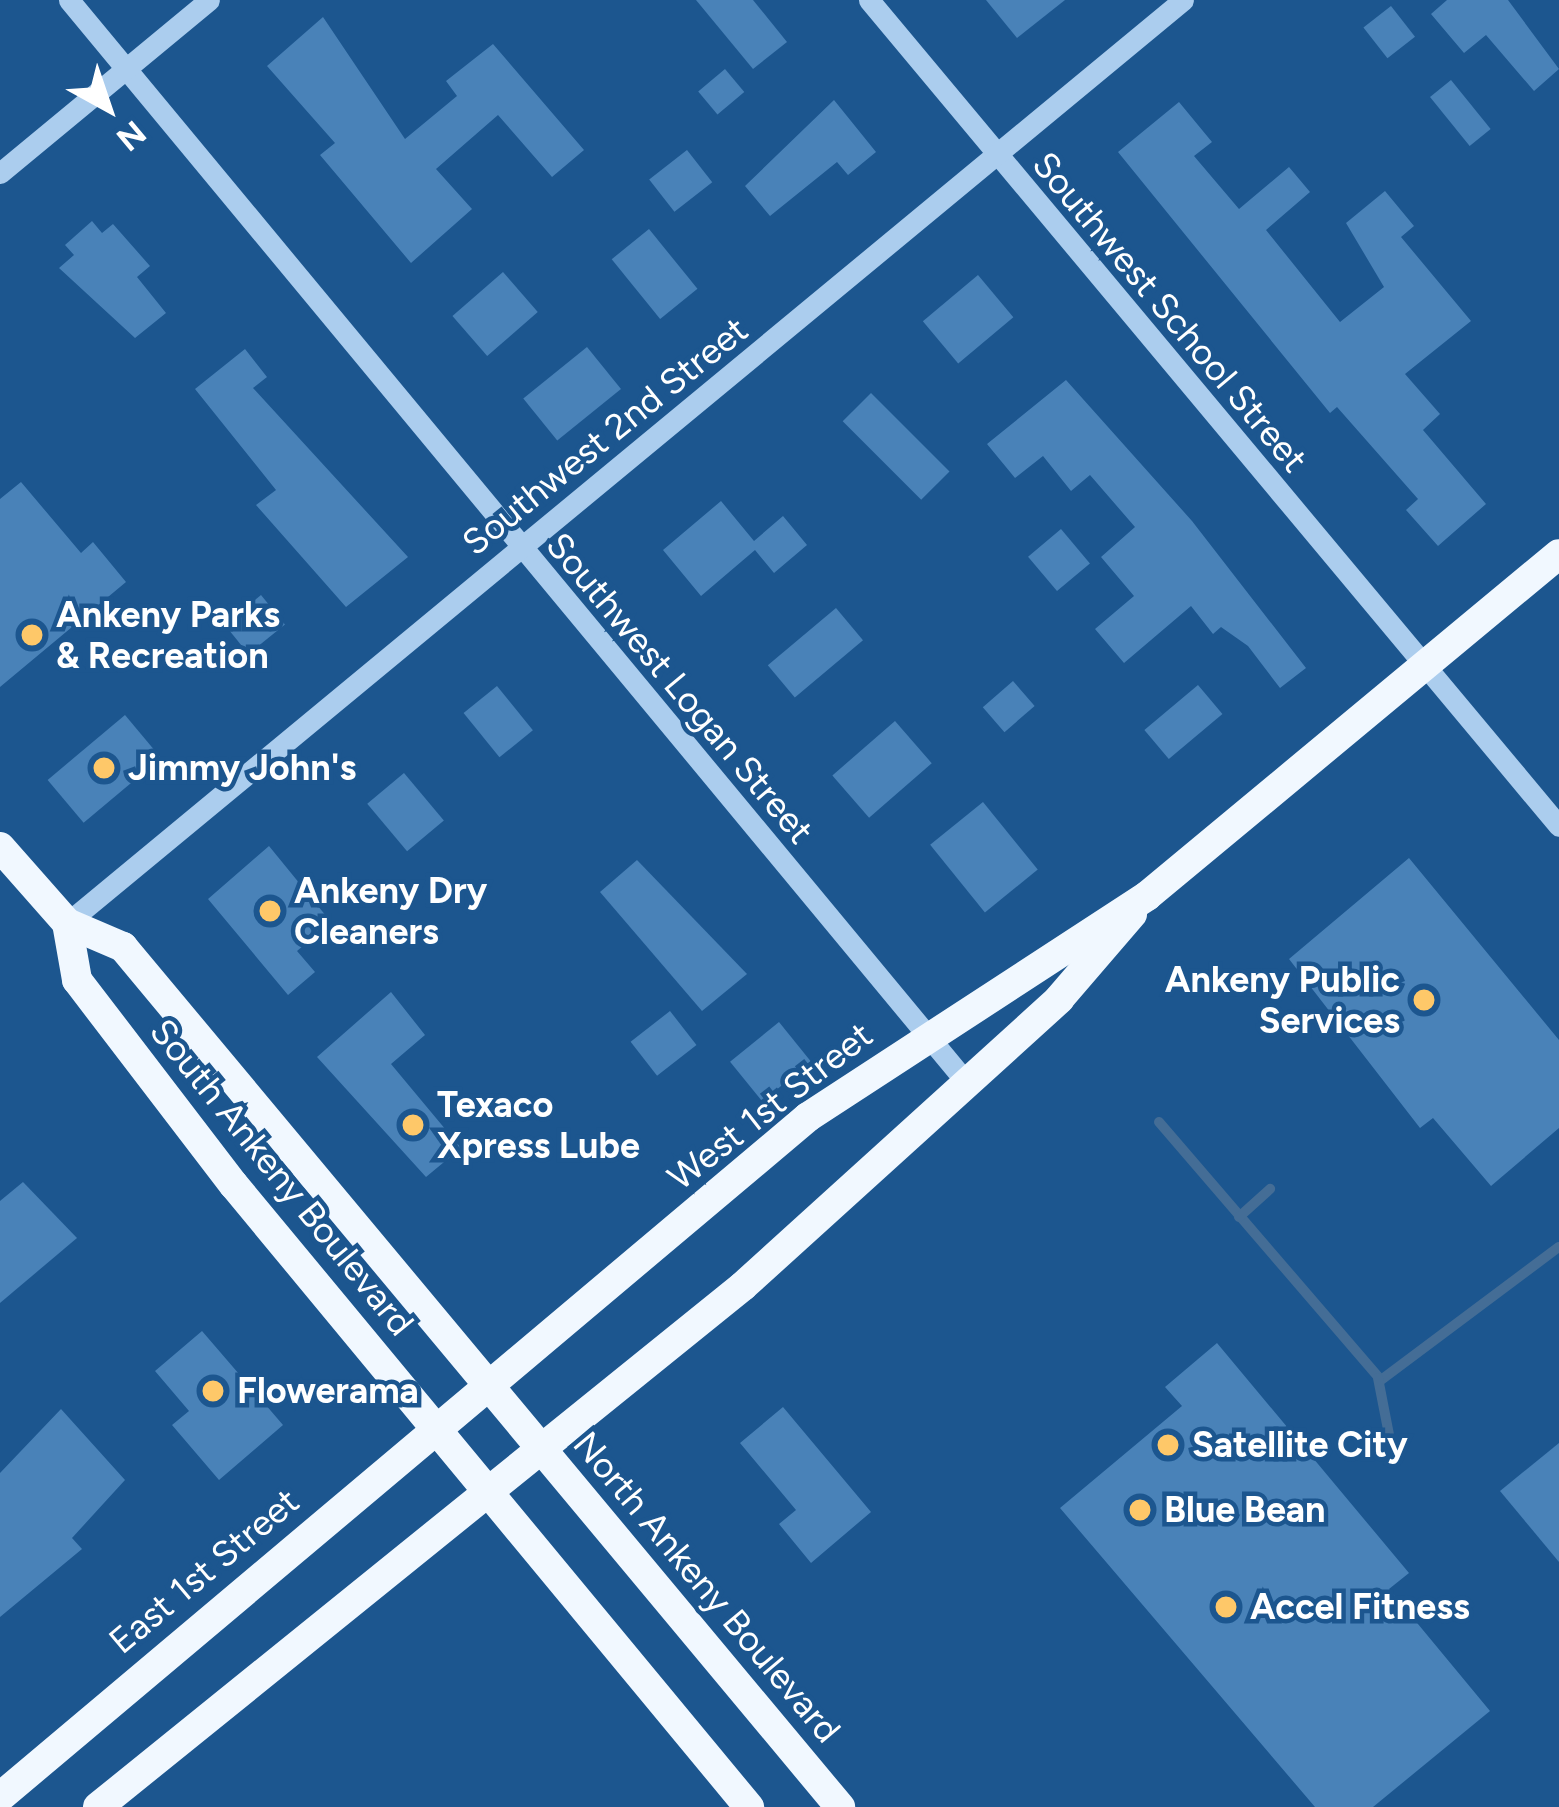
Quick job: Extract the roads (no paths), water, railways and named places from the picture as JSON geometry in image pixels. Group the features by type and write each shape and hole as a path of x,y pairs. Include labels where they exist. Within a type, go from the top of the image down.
{"main road":[{"name":"West 1st Street","path":"490,1493 968,1083 1148,896 1559,554"},
{"name":"South Ankeny Boulevard","path":"0,848 67,923 123,947 514,1418"},
{"name":"West 1st Street","path":"462,1410 808,1117 1148,896"},
{"name":"South Ankeny Boulevard","path":"67,923 76,980 490,1493"},
{"name":"East 1st Street","path":"0,1797 462,1410"},
{"name":"North Ankeny Boulevard","path":"514,1418 840,1807"},
{"path":"98,1807 490,1493 749,1807"}],"street":[{"name":"Southwest Logan Street","path":"69,0 968,1083"},
{"path":"0,173 209,0"},
{"name":"Southwest School Street","path":"869,0 1559,826"},
{"name":"Southwest 2nd Street","path":"67,923 1183,0"}],"waterway":[{"path":"1159,1122 1381,1380 1559,1247"},
{"path":"1239,1217 1270,1189"},
{"path":"1378,1378 1392,1450"}],"place":[{"name":"Ankeny Parks & Recreation","path":"32,635"},
{"name":"Jimmy John's","path":"104,768"},
{"name":"Ankeny Dry Cleaners","path":"270,911"},
{"name":"Ankeny Public Services","path":"1424,1000"},
{"name":"Texaco Xpress Lube","path":"413,1125"},
{"name":"Flowerama","path":"213,1391"},
{"name":"Satellite City","path":"1168,1445"},
{"name":"Blue Bean","path":"1140,1510"},
{"name":"Accel Fitness","path":"1226,1607"}]}
